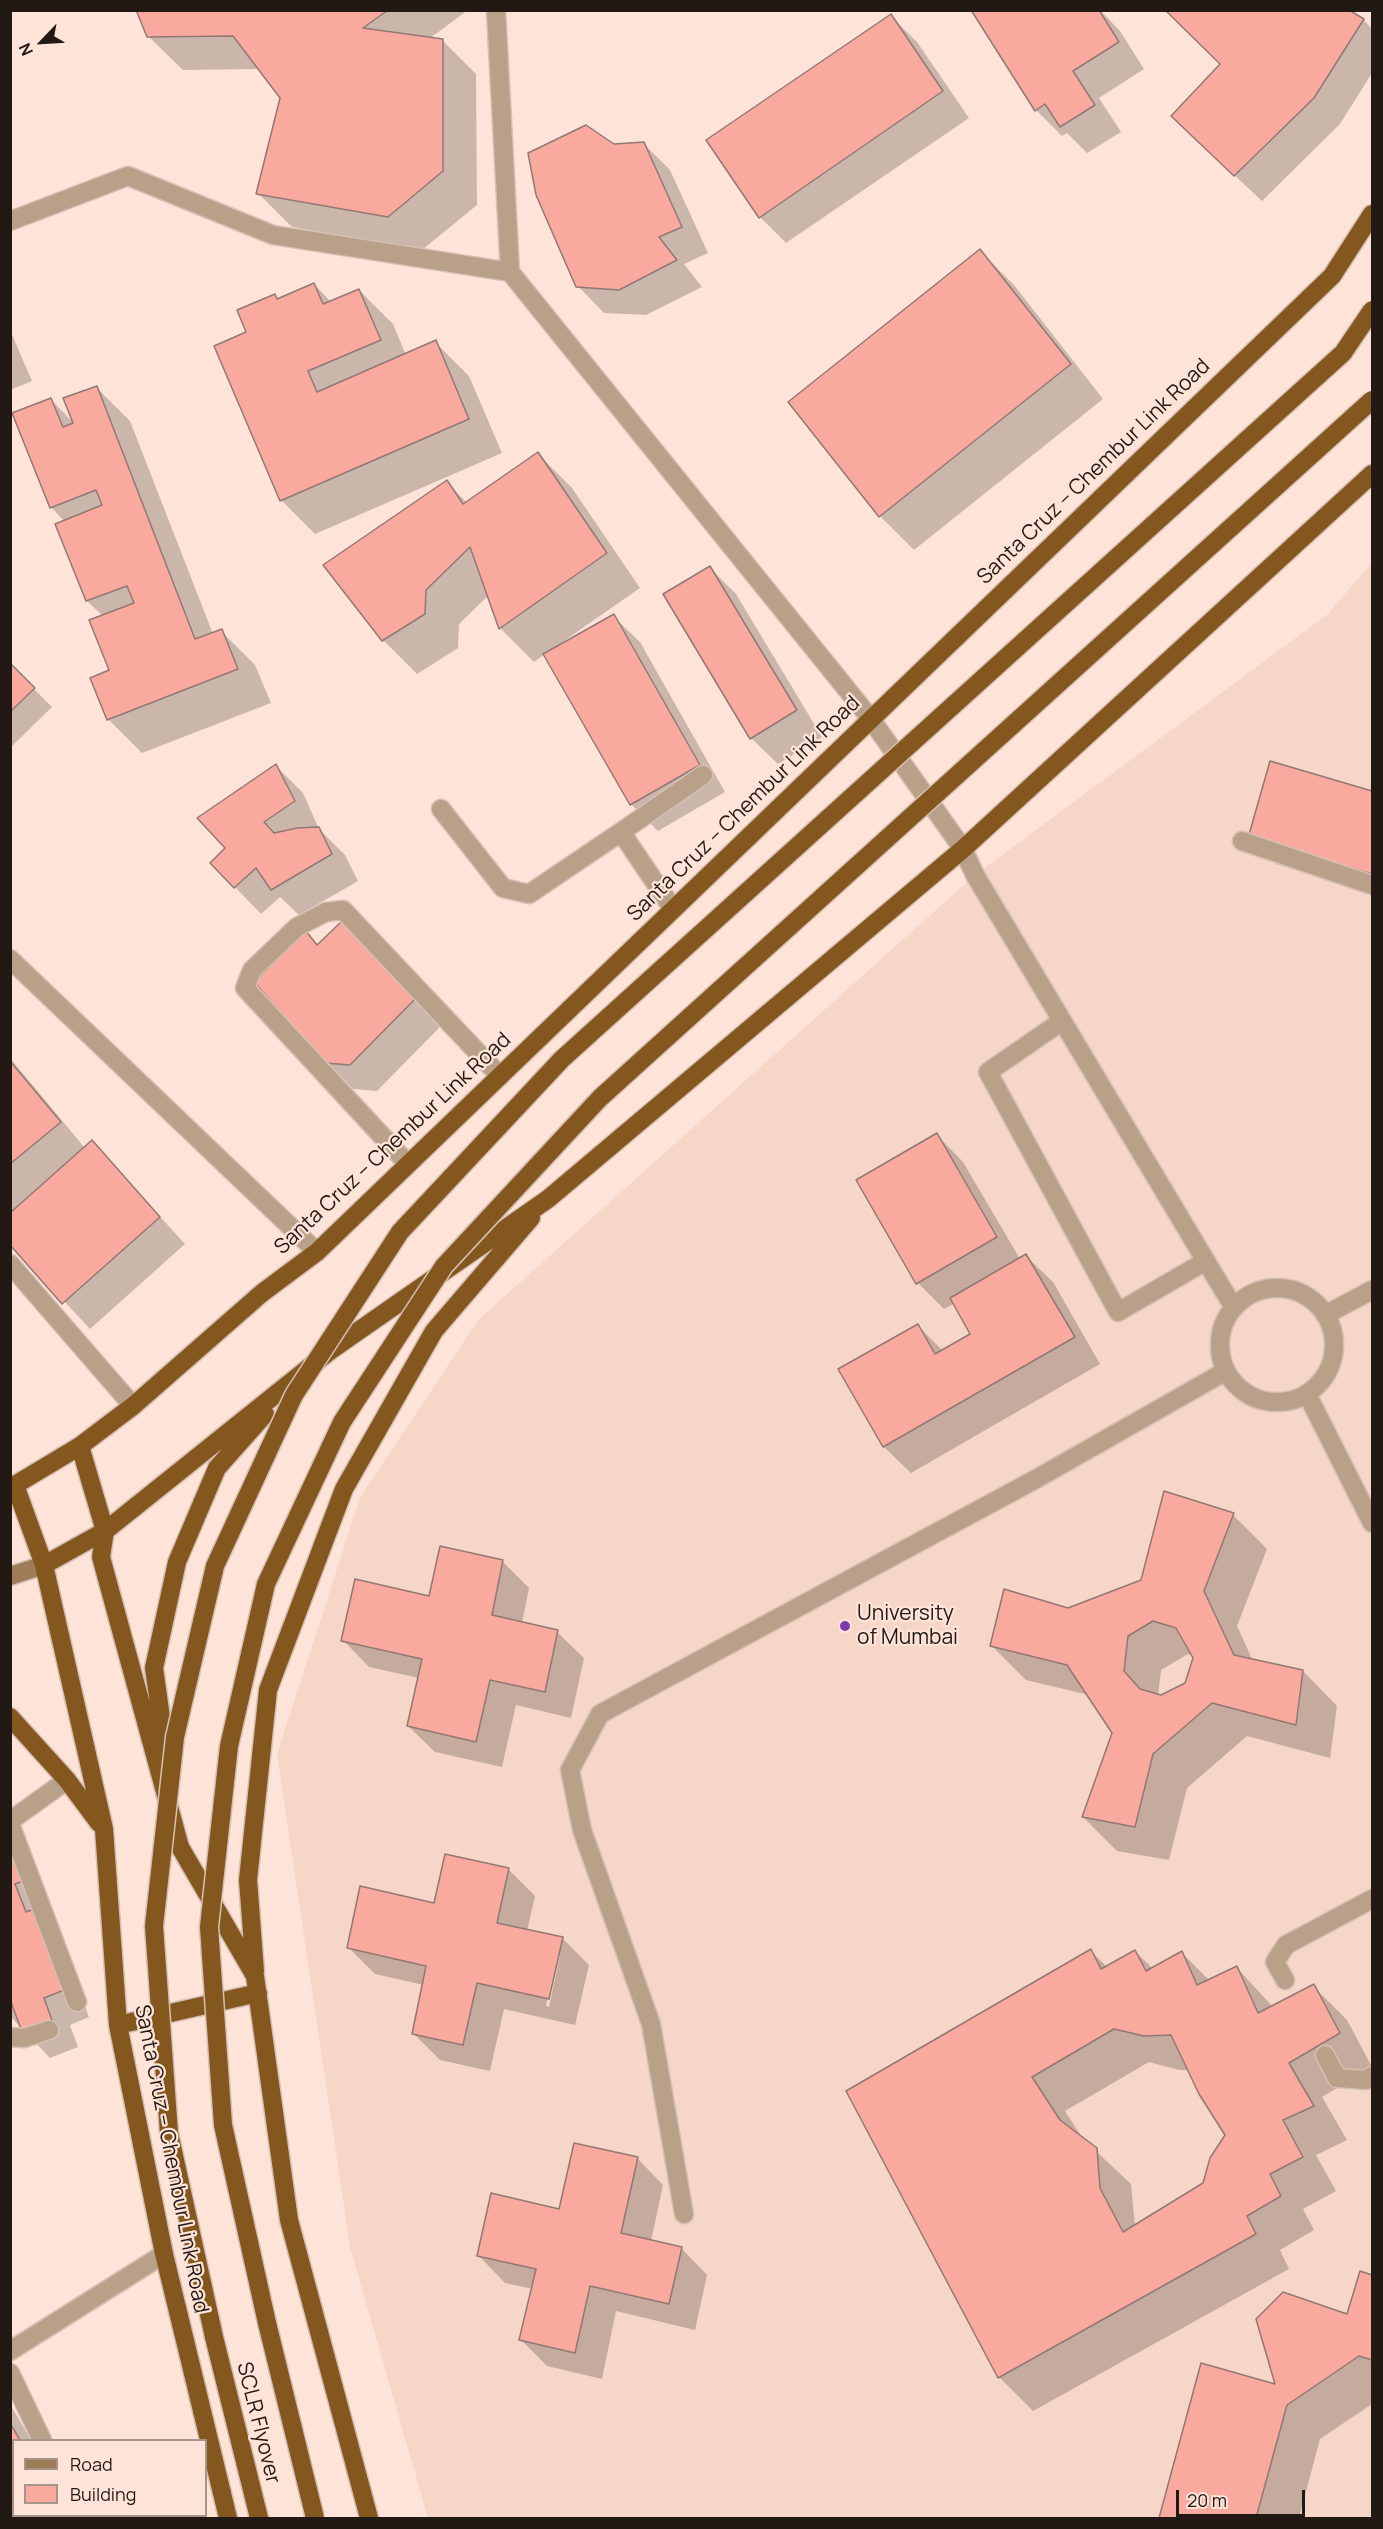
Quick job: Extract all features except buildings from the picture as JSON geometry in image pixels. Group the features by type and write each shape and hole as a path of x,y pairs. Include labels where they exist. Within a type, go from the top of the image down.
{"highway":[{"name":"Santa Cruz – Chembur Link Road","path":"228,2518 164,2254 118,2025 104,1829 44,1565 13,1486 81,1446 133,1406 262,1293 317,1252 1332,276 1372,214"},
{"name":"SCLR Flyover","path":"259,2518 214,2337 169,2133 154,1926 175,1737 215,1566 294,1395 400,1232 562,1059 1343,352 1372,310"},
{"path":"315,2518 267,2323 223,2125 209,1927 229,1746 266,1584 342,1422 444,1266 600,1098 1372,400"},
{"path":"44,1565 105,1531 331,1350 548,1199 963,849 1372,474"},
{"path":"369,2518 288,2220 256,1984 248,1880 268,1690 344,1490 429,1341 548,1199"},
{"path":"180,1847 154,1668 177,1562 217,1468 286,1391 331,1350"},
{"path":"81,1446 105,1531 101,1557 180,1847 256,1984"},
{"path":"13,1725 67,1780 104,1829"},
{"path":"118,2025 256,1984"}],"main road":[{"path":"10,1576 44,1565"}],"street":[{"path":"496,10 510,272 870,718 963,849 975,875 1234,1308"},
{"path":"10,221 128,176 273,236 510,272"},
{"path":"441,809 502,888 529,894 703,776"},
{"path":"621,832 673,909"},
{"path":"1242,841 1372,885"},
{"path":"408,1164 245,988 252,970 297,927 326,912 343,910 500,1076"},
{"path":"10,959 317,1252"},
{"path":"1062,1021 988,1072 1118,1312 1206,1260"},
{"path":"10,1264 133,1406"},
{"path":"1277,1288 1296,1291 1313,1301 1325,1315 1332,1332 1334,1350 1330,1367 1320,1383 1306,1394 1290,1402 1271,1403 1254,1398 1237,1387 1226,1371 1220,1353 1221,1333 1228,1315 1234,1308 1258,1291 1277,1288"},
{"path":"1325,1315 1372,1290"},
{"path":"684,2214 651,2024 582,1830 570,1770 600,1714 1025,1485 1226,1371"},
{"path":"1306,1394 1372,1523"},
{"path":"67,1780 10,1823 76,2002"},
{"path":"1285,1980 1275,1962 1286,1946 1372,1899"},
{"path":"10,2037 24,2038 49,2030"},
{"path":"1325,2055 1337,2078 1366,2080 1372,2076"},
{"path":"10,2351 164,2254"},
{"path":"10,2373 42,2439"}],"shaded area":[{"name":"University of Mumbai","path":"1372,562 1372,2518 428,2518 350,2247 277,1754 360,1498 478,1320 975,875 1328,614"}],"place":[{"name":"University of Mumbai","path":"845,1626"}]}
